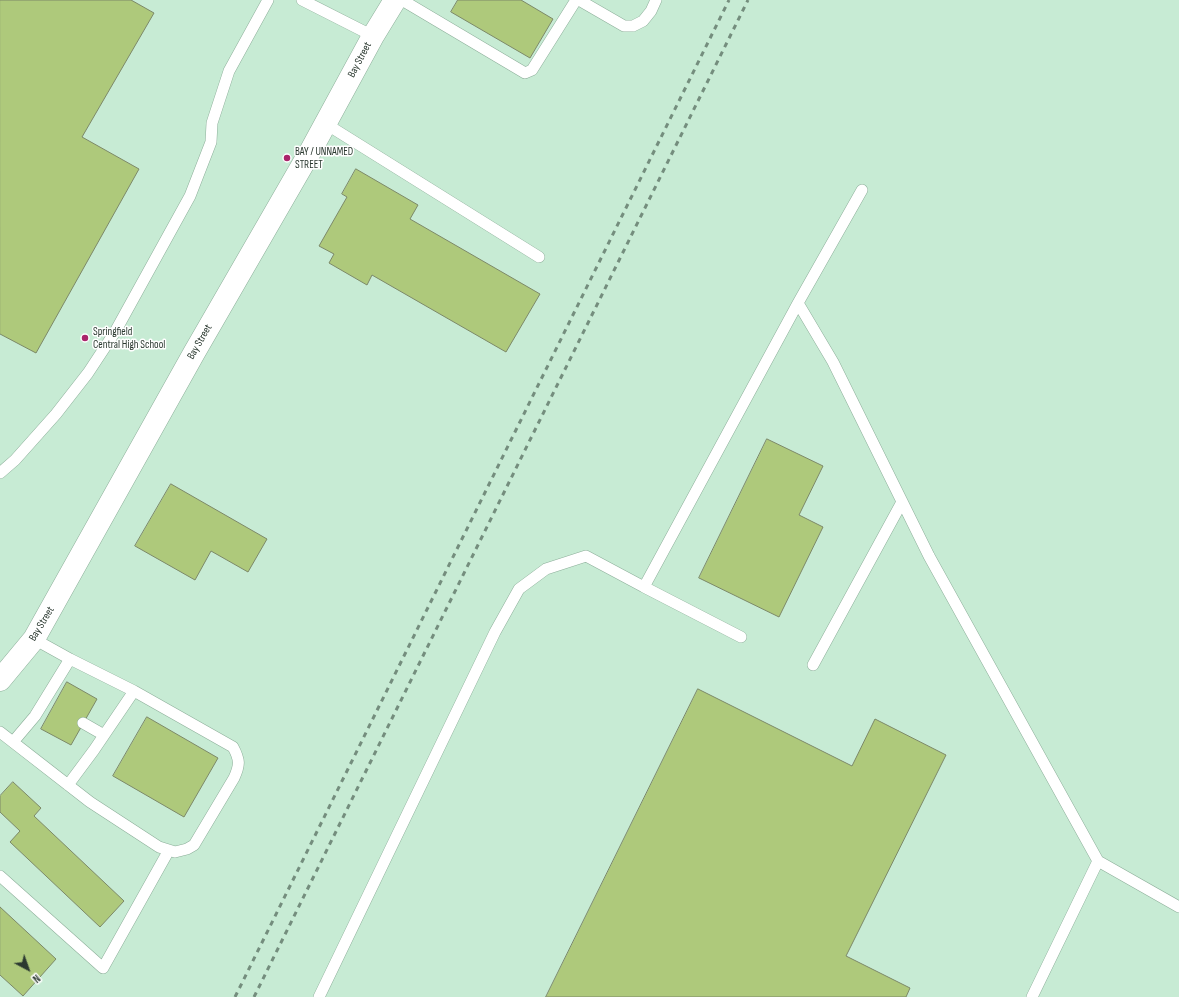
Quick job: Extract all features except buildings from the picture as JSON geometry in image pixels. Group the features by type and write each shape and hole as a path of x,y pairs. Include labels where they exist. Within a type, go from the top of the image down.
{"main road":[{"name":"Bay Street","path":"0,680 34,639 194,353 326,124 373,36 395,0"}],"lane":[{"path":"0,473 15,460 56,414 88,373 115,332 190,196 211,142 212,123 229,72 268,0"},
{"path":"302,0 373,36"},
{"path":"402,0 524,73 532,70 577,0 624,26 633,26 643,21 656,0"},
{"path":"326,124 539,257"},
{"path":"644,587 798,304 862,190"},
{"path":"798,304 834,362 929,556 1098,861 1179,907"},
{"path":"813,665 902,502"},
{"path":"319,997 495,632 519,589 546,569 586,556 741,636"},
{"path":"0,732 90,802 159,846 175,852 187,849 194,845 238,770 239,758 233,747 134,691 70,660 34,639"},
{"path":"13,742 35,716 49,703 70,660"},
{"path":"68,784 134,691"},
{"path":"83,723 104,735"},
{"path":"0,876 103,968 170,850"},
{"path":"1032,997 1098,861"}],"railway":[{"path":"235,997 729,0"},
{"path":"254,997 748,0"}],"place":[{"name":"BAY / UNNAMED STREET","path":"287,158"},
{"name":"Springfield Central High School","path":"85,338"}]}
